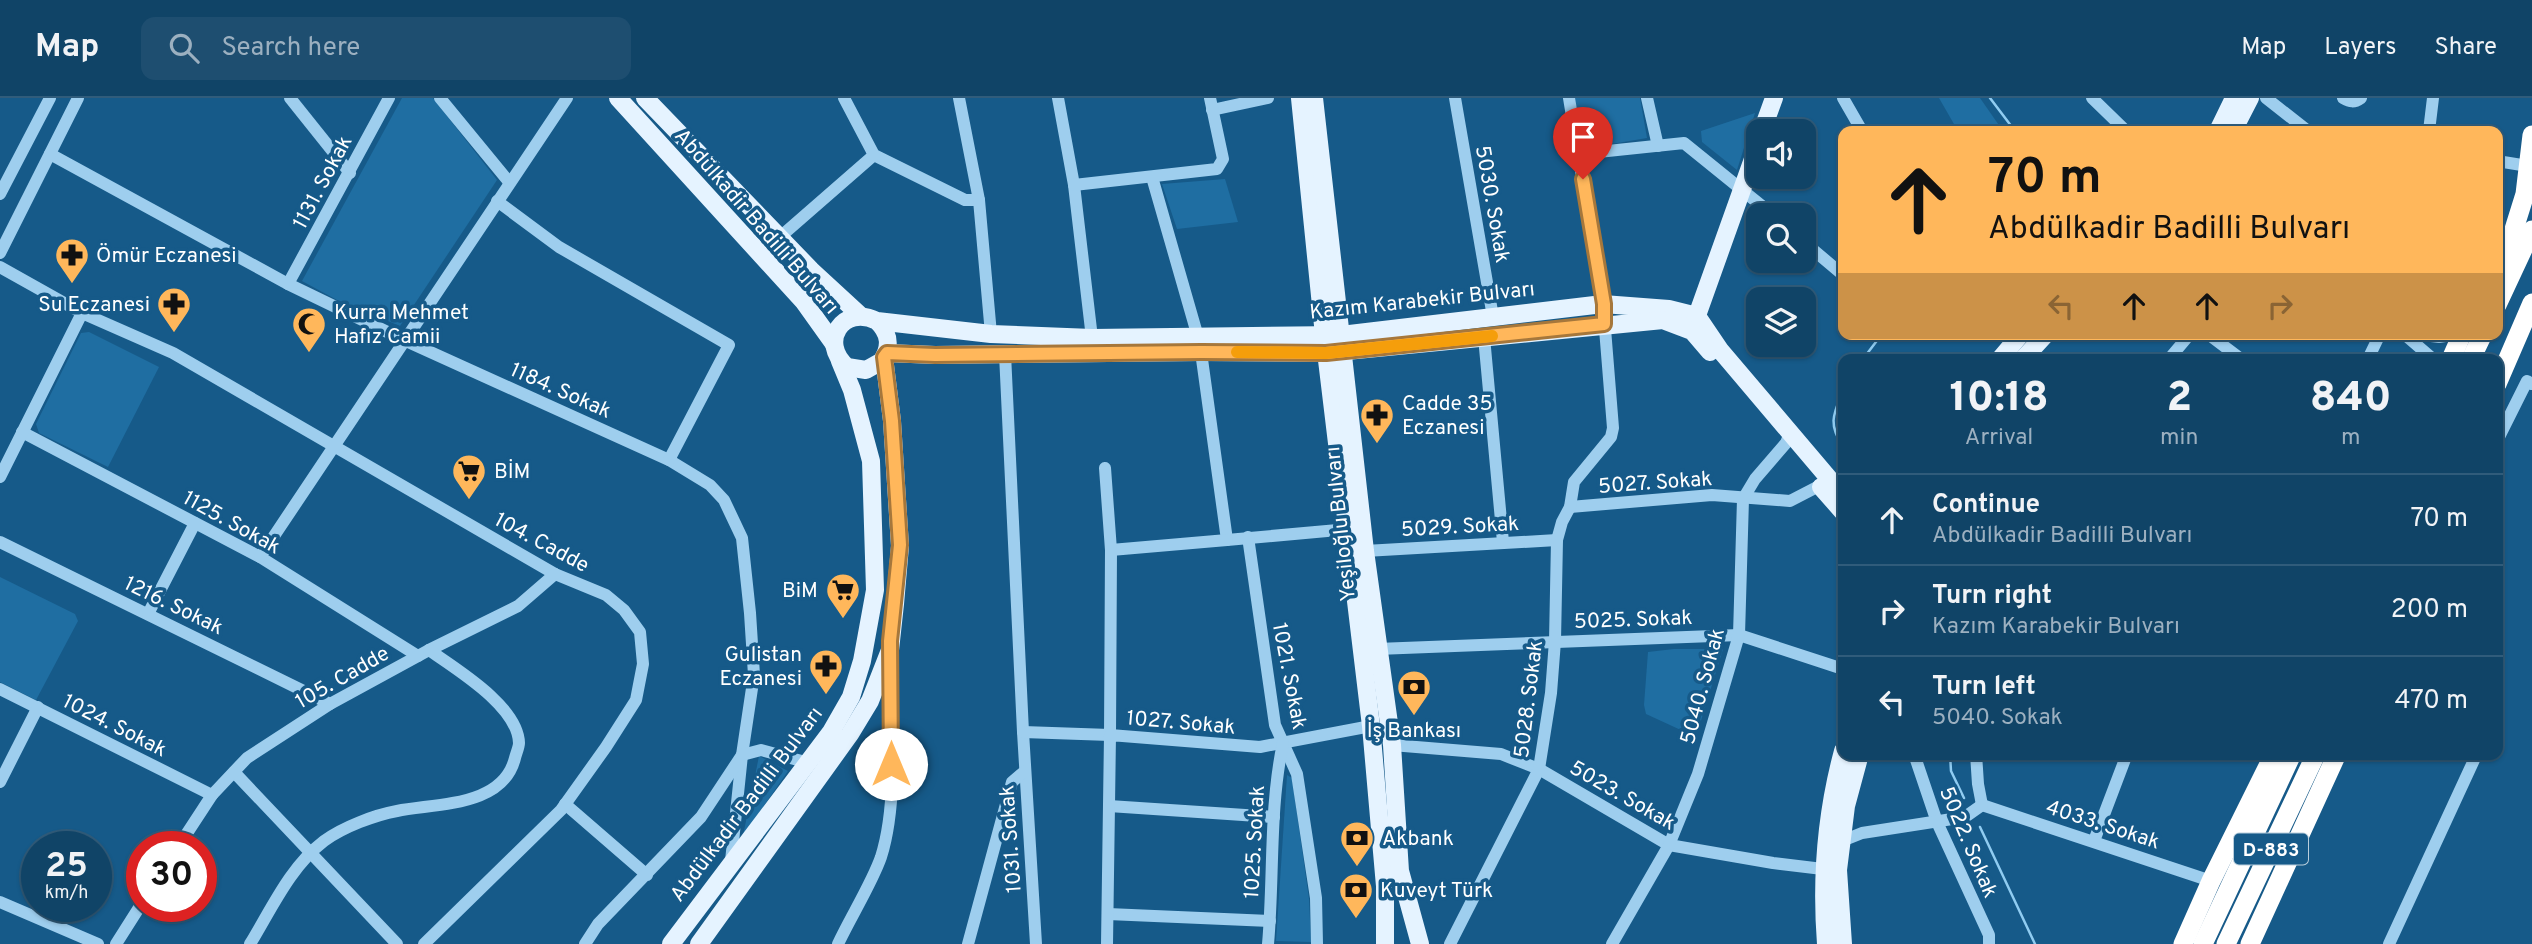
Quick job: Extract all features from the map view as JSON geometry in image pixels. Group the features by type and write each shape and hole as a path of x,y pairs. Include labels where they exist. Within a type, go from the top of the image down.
{"highway":[{"path":"2503,244 2528,180 2532,135"},
{"path":"2503,292 2532,230"},
{"path":"2503,370 2532,303"},
{"path":"2183,944 2271,760"},
{"path":"2203,944 2289,760"},
{"name":"D-883","path":"2227,944 2313,760"},
{"path":"2250,944 2334,760"}],"main road":[{"name":"Abdülkadir Badilli Bulvarı","path":"618,98 804,302 837,352 852,390 871,461 875,590 862,661 851,697 809,763 671,944"},
{"name":"Abdülkadir Badilli Bulvarı","path":"645,98 811,270 869,318"},
{"name":"Yeşiloğlu Bulvarı","path":"1300,98 1392,745 1400,871 1420,944"},
{"name":"Yeşiloğlu Bulvarı","path":"1314,98 1349,529 1371,726 1385,886 1385,944"},
{"path":"1766,119 1774,98"},
{"path":"2220,126 2234,98"},
{"path":"2236,126 2250,98"},
{"path":"1746,178 1694,324 1788,438 1838,490"},
{"name":"Kazım Karabekir Bulvarı","path":"1334,344 1493,317 1604,304 1669,309 1694,324"},
{"path":"852,317 869,318 887,335 885,355 875,367 856,370 837,352 838,327 852,317"},
{"name":"Kazım Karabekir Bulvarı","path":"869,318 991,334 1200,344"},
{"name":"Kazım Karabekir Bulvarı","path":"885,355 1005,354 1200,344 1334,344 1484,337 1663,320 1694,324"},
{"path":"2004,354 2016,340"},
{"path":"2028,354 2040,340"},
{"name":"Abdülkadir Badilli Bulvarı","path":"699,944 850,734 870,701 890,650 900,545 885,355"},
{"path":"1788,438 1819,486 1838,507"},
{"path":"1841,760 1829,808 1832,870 1843,944"},
{"path":"1826,944 1832,870 1842,841 1848,794 1858,760"}],"street":[{"path":"0,194 50,98"},
{"path":"0,253 78,98"},
{"path":"290,98 350,173"},
{"name":"1131. Sokak","path":"288,284 389,98"},
{"path":"440,98 509,182"},
{"path":"260,557 567,98"},
{"path":"844,98 874,155 965,200 979,200"},
{"path":"959,98 979,200 991,334"},
{"path":"1058,98 1074,185 1091,338"},
{"path":"1074,185 1217,169 1223,159 1211,104 1268,98"},
{"name":"5030. Sokak","path":"1455,98 1493,317"},
{"path":"1569,98 1604,304 1604,324"},
{"path":"1647,98 1658,146"},
{"path":"1843,98 1859,126"},
{"path":"2092,98 2121,126"},
{"path":"2266,98 2302,126"},
{"path":"2343,98 2349,102 2361,98"},
{"path":"2430,126 2433,98"},
{"path":"1579,154 1684,143 1759,203"},
{"name":"1184. Sokak","path":"50,154 288,284 406,341 669,460 710,485 724,500 742,538 754,675 741,755 731,862"},
{"path":"780,237 874,155"},
{"path":"2503,165 2528,180"},
{"path":"1152,177 1200,344 1227,540"},
{"path":"496,201 559,247 729,345 669,460"},
{"path":"1816,252 1838,271"},
{"name":"104. Cadde","path":"0,267 82,313 173,353 555,574 606,595 624,610 639,632 643,664 636,700 606,747 565,804 424,944"},
{"path":"0,477 82,313"},
{"name":"5028. Sokak","path":"1450,944 1539,769 1551,693 1557,540 1570,507 1574,482 1611,437 1613,428 1604,324"},
{"path":"1484,337 1503,542"},
{"path":"2173,354 2185,340"},
{"path":"2216,340 2234,354"},
{"path":"2411,340 2427,354"},
{"name":"1031. Sokak","path":"1005,354 1036,944"},
{"path":"2503,429 2527,381 2532,384"},
{"name":"1125. Sokak","path":"22,432 260,557 486,692 510,716 519,742 512,770 494,789 465,801 371,817 325,840 292,874 250,944"},
{"path":"1743,499 1755,479 1788,438"},
{"path":"1023,733 1110,735 1111,550 1105,468"},
{"name":"5027. Sokak","path":"1570,507 1712,495 1790,501 1819,486"},
{"name":"5040. Sokak","path":"1612,944 1669,845 1698,774 1739,635 1743,499"},
{"path":"148,614 195,523"},
{"path":"1111,550 1349,529"},
{"name":"1021. Sokak","path":"1248,537 1275,725 1297,774 1317,898 1317,944"},
{"name":"5029. Sokak","path":"1365,551 1557,540"},
{"name":"1216. Sokak","path":"0,542 330,704"},
{"name":"105. Cadde","path":"188,831 212,795 247,758 330,704 517,606 555,574"},
{"name":"5025. Sokak","path":"1377,649 1739,635 1838,667"},
{"path":"838,944 881,857 888,822 891,789 890,650"},
{"name":"1024. Sokak","path":"0,689 212,795"},
{"path":"0,782 38,708"},
{"name":"1027. Sokak","path":"1107,944 1110,735 1260,747 1371,726"},
{"name":"1025. Sokak","path":"1268,944 1274,817 1283,743"},
{"name":"5023. Sokak","path":"1392,745 1501,754 1539,769 1669,845 1832,870"},
{"path":"586,944 598,924 701,817 741,755 761,750 809,763"},
{"name":"5022. Sokak","path":"1916,760 1937,822 1989,934 1989,944"},
{"path":"1842,841 1861,832 1965,817 1982,805 1976,760"},
{"path":"2094,841 2121,760"},
{"path":"2389,944 2474,760"},
{"path":"968,944 1012,782 1025,771"},
{"path":"234,772 397,944"},
{"path":"565,804 647,875"},
{"name":"4033. Sokak","path":"1982,805 2211,881"},
{"path":"1109,806 1274,817"},
{"path":"0,902 98,944"},
{"path":"1108,914 1270,921"},
{"path":"116,944 130,922"}],"shaded area":[{"path":"402,98 433,98 497,180 400,326 337,300 302,281"},
{"path":"1575,98 1640,98 1647,138 1582,149"},
{"path":"1939,98 1980,98 2000,126 1955,126"},
{"path":"1755,113 1753,119 1746,119 1746,142 1737,170 1702,142 1701,131"},
{"path":"1225,179 1238,222 1177,229 1162,184"},
{"path":"89,332 159,367 108,467 39,433 36,424 81,333"},
{"path":"0,577 75,614 78,621 36,700 0,682"},
{"path":"1723,649 1696,737 1646,714 1644,705 1648,652"},
{"path":"759,756 788,771 743,836"},
{"path":"1287,775 1292,778 1309,899 1311,942 1276,941"}],"waterway":[{"path":"1990,98 2011,126"},
{"path":"1867,354 1877,340"},
{"path":"1838,403 1834,419 1838,439"},
{"path":"1950,760 1951,771 1964,798"},
{"path":"1980,827 2035,944"}],"slow traffic":[{"path":"1237,352 1326,353 1492,336"}],"place":[{"name":"Ömür Eczanesi","path":"72,285"},
{"name":"Su Eczanesi","path":"174,334"},
{"name":"Kurra Mehmet Hafız Camii","path":"309,354"},
{"name":"Cadde 35 Eczanesi","path":"1377,445"},
{"name":"BİM","path":"469,501"},
{"name":"BiM","path":"843,620"},
{"name":"Gulistan Eczanesi","path":"826,696"},
{"name":"İş Bankası","path":"1414,717"},
{"name":"Akbank","path":"1357,868"},
{"name":"Kuveyt Türk","path":"1356,920"}],"route":[{"path":"891,764 890,641 900,545 892,421 884,357 887,353 1326,353 1604,324 1604,304 1583,179"}]}
